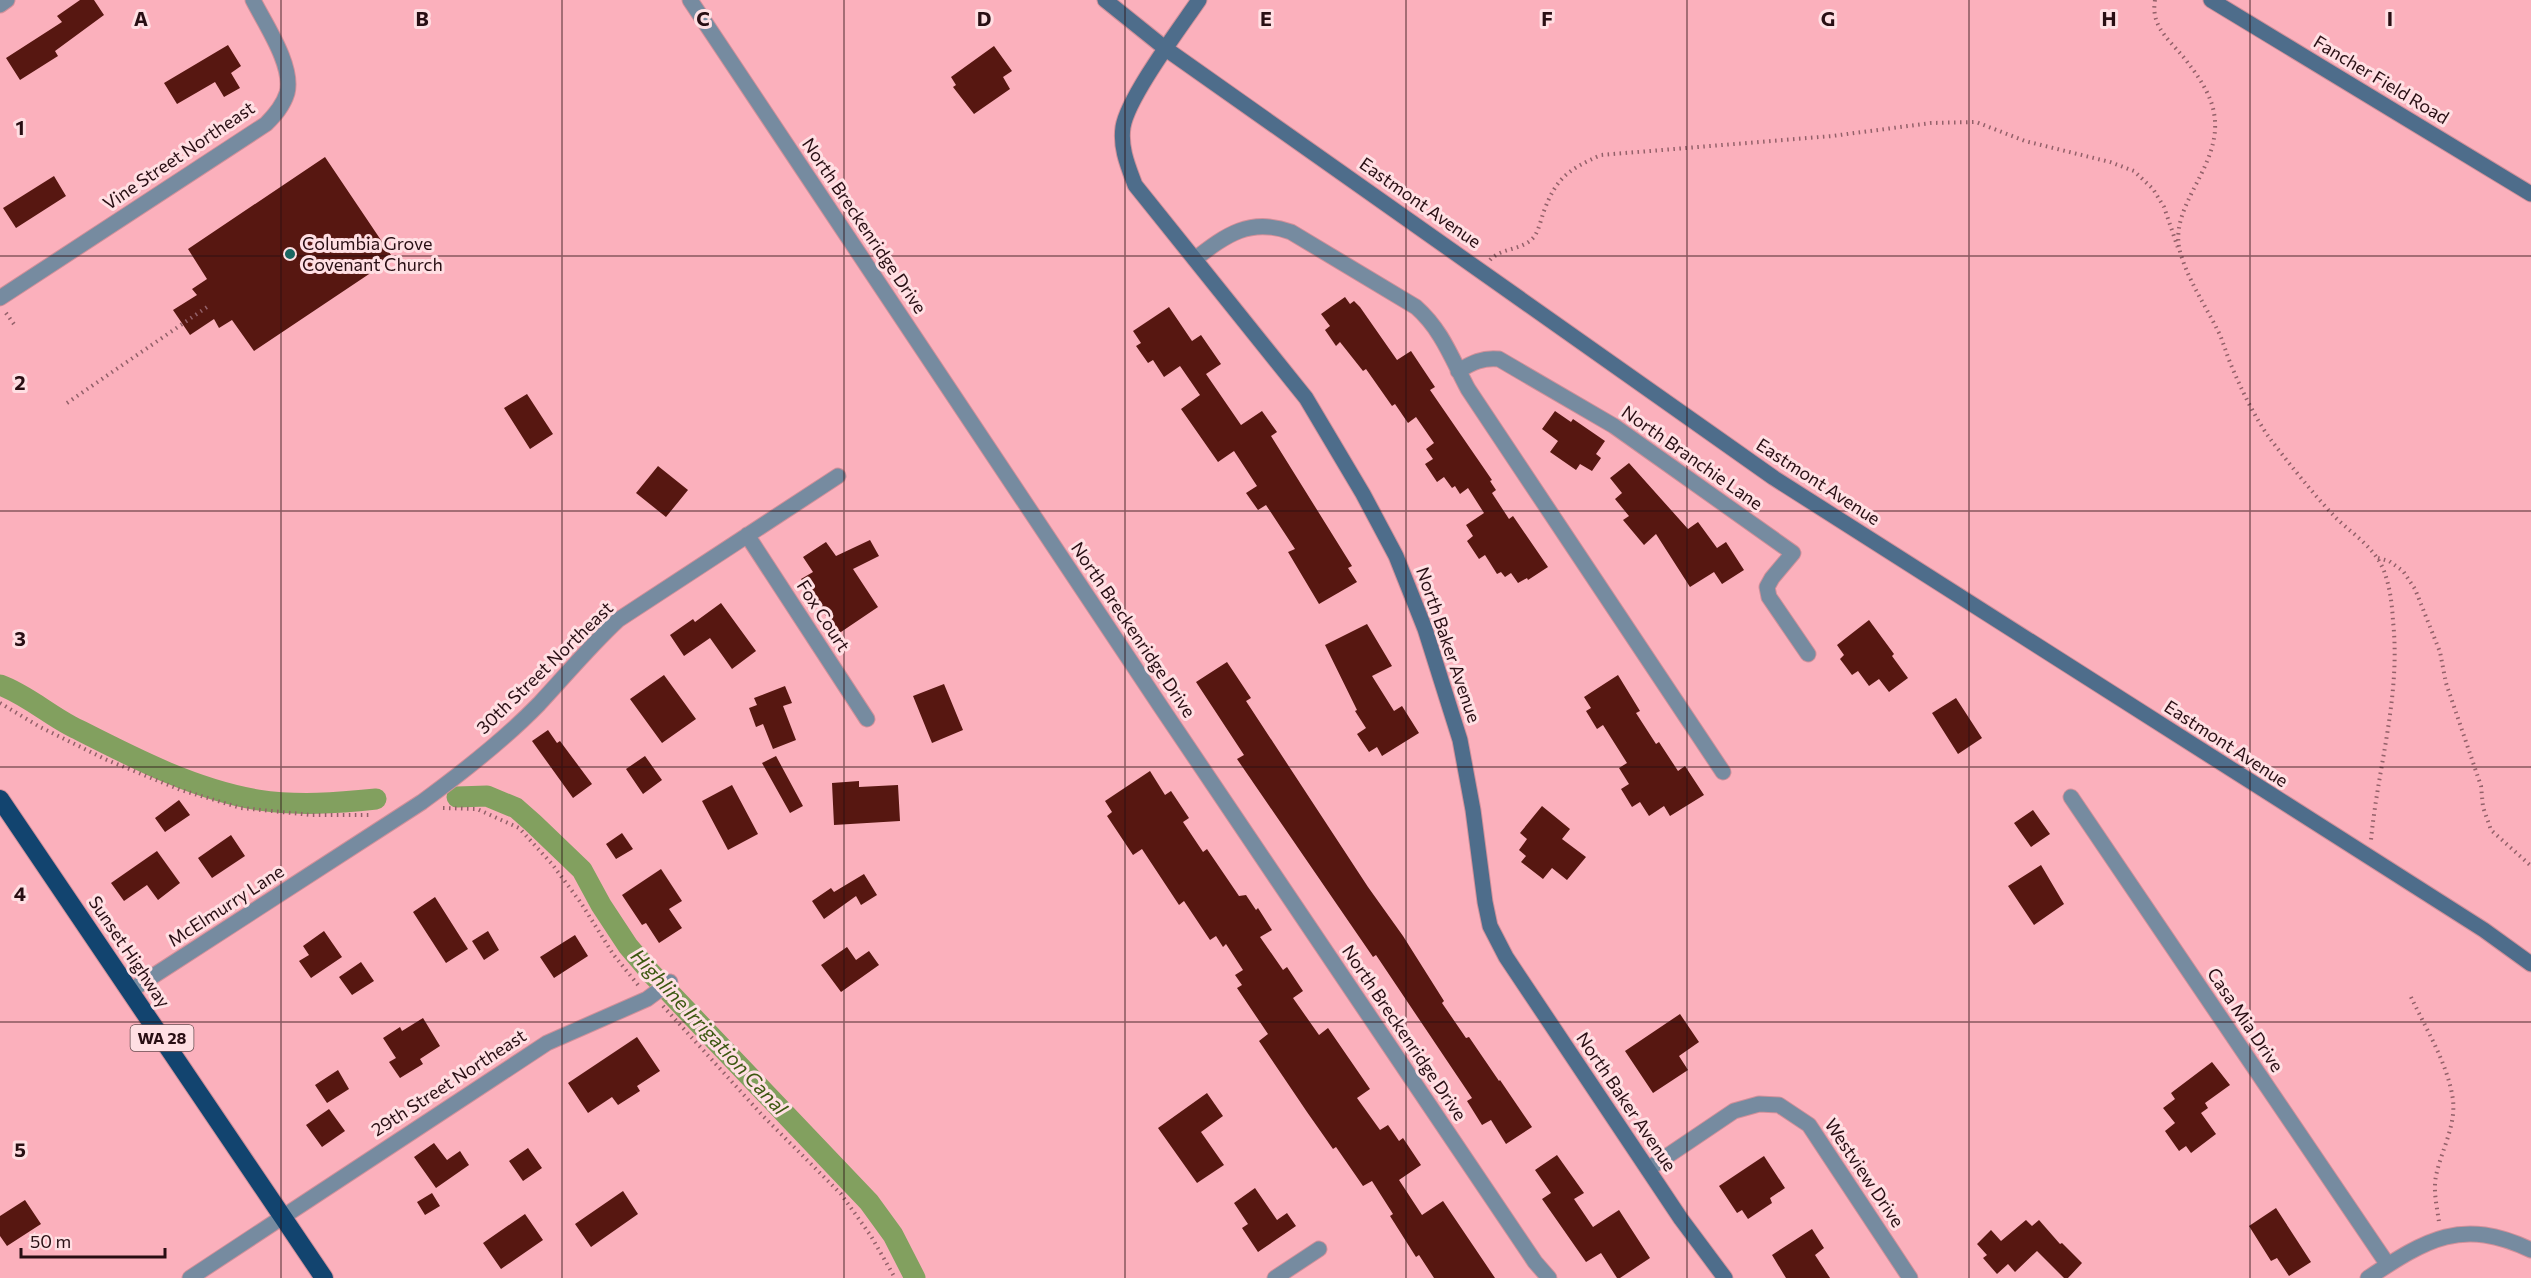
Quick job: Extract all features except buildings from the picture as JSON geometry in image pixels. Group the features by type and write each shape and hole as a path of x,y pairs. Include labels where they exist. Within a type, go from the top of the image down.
{"highway":[{"name":"Sunset Highway","path":"0,799 324,1278"}],"main road":[{"name":"Eastmont Avenue","path":"1105,0 1166,49 1774,478 2484,930 2531,964"},
{"path":"1166,49 1199,0"},
{"name":"Fancher Field Road","path":"2211,0 2531,194"},
{"name":"North Baker Avenue","path":"1166,49 1133,100 1123,126 1123,154 1135,184 1306,398 1363,494 1396,556 1425,630 1460,740 1490,926 1506,957 1648,1169 1725,1278"}],"street":[{"path":"0,5 7,0"},
{"name":"Vine Street Northeast","path":"3,305 266,124 280,110 287,92 287,75 281,54 253,0"},
{"name":"North Breckenridge Drive","path":"690,0 1161,707 1535,1262 1549,1278"},
{"path":"1195,260 1226,235 1240,229 1277,227 1291,232 1416,307 1432,321 1442,336 1468,389 1723,772"},
{"name":"North Branchie Lane","path":"1458,371 1476,361 1487,358 1499,359 1621,431 1793,553 1767,587 1769,597 1808,654"},
{"name":"30th Street Northeast","path":"343,853 422,802 473,764 538,704 588,648 618,620 838,476"},
{"name":"Fox Court","path":"747,535 867,719"},
{"name":"Casa Mia Drive","path":"2071,798 2388,1265"},
{"name":"McElmurry Lane","path":"130,991 343,853"},
{"name":"29th Street Northeast","path":"190,1278 547,1043 647,999 670,982"},
{"name":"Westview Drive","path":"1648,1169 1734,1111 1759,1104 1779,1105 1809,1125 1910,1278"},
{"path":"2368,1278 2440,1238 2467,1233 2486,1234 2509,1240 2531,1250"},
{"path":"1275,1278 1319,1249"}],"path":[{"path":"2155,0 2154,17 2163,37 2193,69 2214,111 2216,132 2212,153 2188,200 2179,224 2180,252"},
{"path":"1481,270 1497,253 1518,248 1531,240 1536,235 1551,191 1559,181 1584,163 1601,155 1766,142 1942,123 1976,122 2025,141 2110,162 2134,171 2153,189 2164,207 2170,229 2191,282 2220,336 2231,365 2262,426 2337,519 2362,540 2378,558 2384,571 2391,599 2395,678 2391,718 2375,798 2369,858"},
{"path":"3,305 16,327"},
{"path":"67,403 210,305"},
{"path":"2378,558 2389,561 2403,571 2415,589 2440,652 2446,683 2481,786 2482,807 2491,830 2531,866"},
{"path":"0,703 40,727 107,760 181,790 241,808 312,815 372,815"},
{"path":"435,808 477,808 519,828 552,864 647,999 664,1006 763,1116 841,1194 871,1236 896,1278"},
{"path":"2411,997 2438,1054 2453,1101 2447,1146 2436,1175 2434,1191 2440,1238"}],"waterway":[{"name":"Highline Irrigation Canal","path":"0,685 116,749 185,780 209,788 258,800 288,803 332,803 376,799"},
{"name":"Highline Irrigation Canal","path":"457,797 487,796 516,808 582,870 601,905 628,946 650,972 869,1202 893,1235 915,1278"}],"place":[{"name":"Columbia Grove Covenant Church","path":"290,254"}]}
